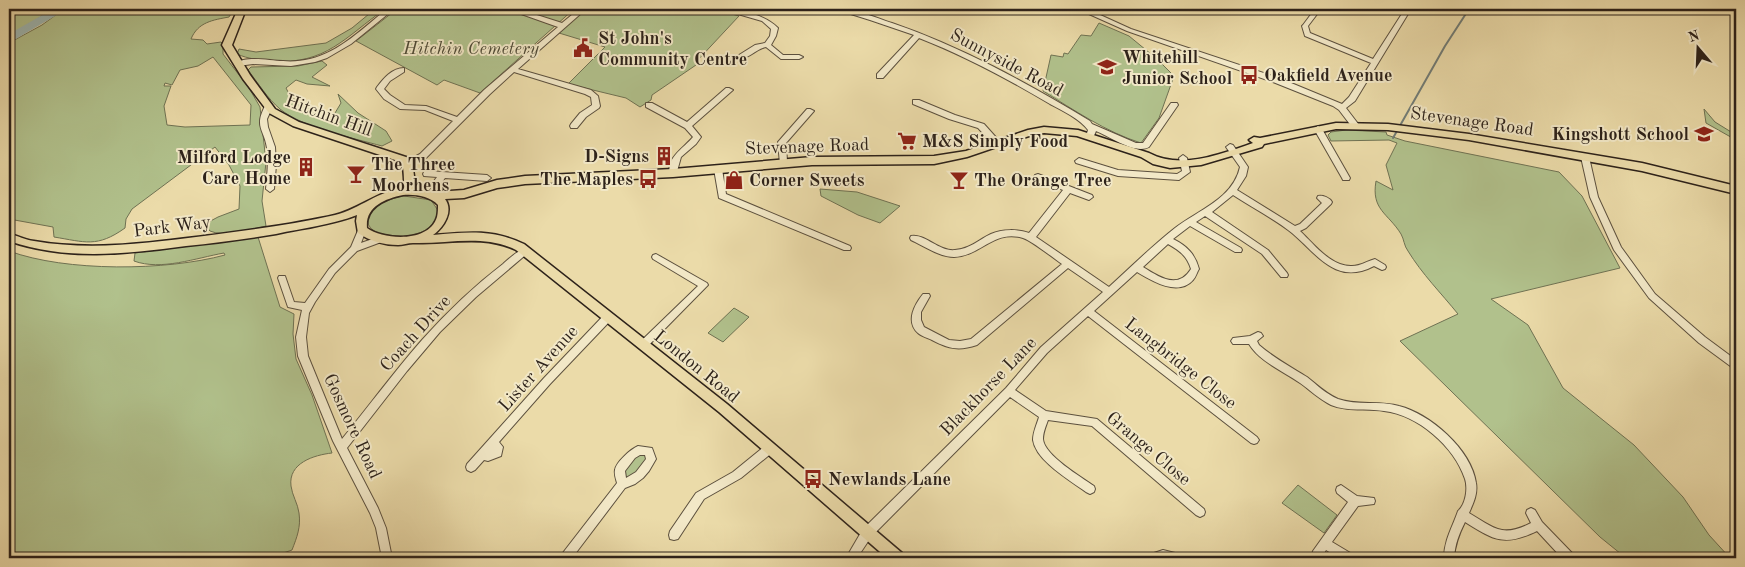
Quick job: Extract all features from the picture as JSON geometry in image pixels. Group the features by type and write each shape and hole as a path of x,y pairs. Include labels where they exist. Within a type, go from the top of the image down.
{"main road":[{"name":"Hitchin Hill","path":"242,9 227,45 268,108 296,124 393,155 408,164"},
{"name":"Stevenage Road","path":"433,194 464,194 497,184 525,180 673,173 783,162 835,160 917,161 948,158 998,144 1031,132 1044,130 1090,131 1145,155 1150,159 1159,161 1207,160 1232,150 1258,145 1260,142 1318,128 1355,125 1453,135 1585,157 1642,167 1736,190"},
{"path":"408,164 411,191"},
{"path":"395,192 408,177"},
{"path":"411,191 433,194 443,204 443,214 430,232 416,240 381,239 370,236 361,226 368,206 395,192 411,191"},
{"name":"Stevenage Road","path":"443,214 464,194"},
{"name":"Park Way","path":"9,237 32,245 66,249 140,248 252,234 340,218 368,206"},
{"path":"443,214 459,235"},
{"name":"Park Way","path":"340,218 361,226"},
{"name":"London Road","path":"416,240 448,238 459,235 497,238 515,245 723,408 896,558"}],"street":[{"path":"238,64 300,63 322,58 359,35 391,9"},
{"path":"512,9 562,26"},
{"path":"408,164 423,156 487,92 582,9"},
{"path":"726,9 771,23 775,28 773,36 767,44 757,47 742,57"},
{"name":"Sunnyside Road","path":"840,9 918,35 969,56 1049,100 1090,131 1130,144 1142,147 1146,145 1174,105"},
{"path":"1082,9 1129,30 1276,80 1342,108 1355,125"},
{"path":"1318,9 1305,26 1307,34 1375,62"},
{"path":"1342,108 1352,99 1408,9"},
{"path":"880,76 918,35"},
{"path":"767,44 781,57 799,57"},
{"path":"401,70 382,84 382,91 387,97 403,107 426,108 459,121"},
{"path":"514,70 588,92 594,96 596,106 583,115 574,126"},
{"path":"688,126 730,90"},
{"path":"916,102 924,109 981,126 998,144"},
{"path":"649,105 688,126 695,132 696,137 676,157 673,164 673,173"},
{"path":"268,108 263,119 272,165 270,189"},
{"path":"783,162 782,142 810,111"},
{"path":"1318,128 1346,178"},
{"name":"Blackhorse Lane","path":"866,532 1009,391 1044,350 1167,240 1232,192 1242,176 1244,167 1232,150"},
{"path":"1585,157 1594,197 1618,248 1646,288 1652,296 1702,340 1736,365"},
{"path":"1078,161 1118,174 1175,177 1185,174 1187,170 1184,161"},
{"path":"718,169 722,196 847,248"},
{"path":"427,174 487,178"},
{"path":"433,194 442,176"},
{"path":"1038,177 1089,197"},
{"path":"1031,237 1068,189"},
{"path":"1232,192 1294,230 1325,258 1344,270 1359,270 1375,261"},
{"path":"1294,230 1303,226 1328,202"},
{"path":"1206,212 1220,224 1265,252 1284,275"},
{"path":"1189,222 1238,250"},
{"name":"Gosmore Road","path":"361,226 354,248 332,271 315,293 307,307 301,330 304,356 341,448 381,528 387,558"},
{"path":"914,238 941,251 953,254 970,251 1000,234 1015,233 1031,237 1110,292"},
{"name":"Gosmore Road","path":"354,248 381,239"},
{"path":"1138,267 1163,282 1176,284 1187,281 1195,269 1191,256 1185,250 1167,240"},
{"name":"Coach Drive","path":"341,448 405,366 442,325 478,290 525,252"},
{"path":"643,345 704,285 656,257"},
{"path":"926,296 915,315 920,330 948,344 970,344 1068,264"},
{"path":"282,278 291,305 307,307"},
{"name":"Langbridge Close","path":"1088,312 1254,440"},
{"name":"Lister Avenue","path":"472,467 482,455 488,457 497,453 498,447 492,443 608,317"},
{"path":"1236,341 1255,338 1260,351 1331,400 1350,406 1395,408 1413,414 1430,426 1456,453 1468,472 1471,491 1450,540 1449,558"},
{"name":"Grange Close","path":"1009,391 1044,415 1094,422 1200,512"},
{"path":"1044,415 1038,439 1041,450 1090,489"},
{"path":"674,534 700,496 728,481 769,448"},
{"path":"566,558 622,484"},
{"path":"1341,490 1355,501 1370,502"},
{"path":"1317,555 1355,501"},
{"path":"1531,513 1538,525 1568,558"},
{"path":"1462,514 1494,533 1506,536 1515,535 1538,525"},
{"path":"851,558 866,532"},
{"path":"1325,543 1348,558"},
{"path":"1154,558 1163,555 1175,558"}],"green space":[{"path":"9,9 52,9 9,35 9,14 16,11 9,13"},
{"path":"64,9 234,9 229,17 202,25 191,39 203,40 207,44 221,42 223,44 223,54 249,88 260,107 266,162 262,201 266,226 238,232 215,233 206,226 205,224 218,217 239,209 240,186 229,165 215,147 132,209 126,219 125,228 106,239 83,242 54,237 53,227 9,219 9,43 42,25","holes":["213,57 251,105 250,125 185,127 167,125 164,106 171,86 164,86 165,83 172,85 180,70 198,66"]},
{"path":"375,9 385,9 346,39 321,54 291,61 272,61 259,60 237,54 239,49 256,52 326,43 352,28"},
{"name":"Hitchin Cemetery","path":"397,9 574,9 480,93 444,80 437,85 356,41"},
{"path":"585,9 714,9 739,16 697,61 696,65 652,95 651,100 640,107 626,98 568,84 605,47 559,33"},
{"name":"Whitehill Junior School","path":"1099,23 1129,36 1174,76 1159,118 1141,143 1103,127 1043,91 1051,55 1063,57 1064,53 1068,54 1081,35 1091,36"},
{"path":"322,61 327,65 312,77 330,86 307,84 296,80 286,88 294,99 332,118 341,103 338,94 358,113 386,131 392,141 382,146 329,132 302,122 280,109 267,96 248,70 251,67 298,66"},
{"path":"1704,109 1715,122 1736,135 1736,140 1706,123"},
{"path":"1346,130 1386,132 1387,135 1405,141 1559,172 1582,196 1620,268 1491,299 1528,325 1563,388 1634,445 1683,497 1709,535 1730,558 1617,558 1621,554 1600,537 1400,341 1458,314 1425,276 1406,247 1401,234 1378,205 1375,191 1376,181 1393,190 1386,165 1397,143 1389,140 1331,141 1328,135 1331,132"},
{"path":"820,189 857,192 900,206 880,223 858,215 821,196"},
{"path":"404,196 431,200 439,212 431,226 419,233 404,236 382,234 373,230 368,224 371,212 391,199"},
{"path":"258,237 280,307 294,314 293,334 296,359 312,395 332,453 310,458 298,466 291,478 291,486 299,518 299,527 292,550 269,558 9,558 9,251 58,263 116,267 146,266 174,264 225,255 224,253 179,263 156,265 134,261 135,253"},
{"path":"734,308 749,317 723,342 708,333"},
{"path":"644,453 647,458 638,472 632,477 624,478 623,470 635,455"},
{"path":"1298,485 1337,515 1324,533 1282,503"}],"waterway":[{"path":"9,39 61,9"},
{"path":"1393,138 1445,46 1469,9"}],"place":[{"name":"St John's Community Centre","path":"583,48"},
{"name":"Whitehill Junior School","path":"1107,67"},
{"name":"Oakfield Avenue","path":"1249,75"},
{"name":"Kingshott School","path":"1704,134"},
{"name":"M&S Simply Food","path":"907,141"},
{"name":"D-Signs","path":"664,156"},
{"name":"Milford Lodge Care Home","path":"306,167"},
{"name":"The Three Moorhens","path":"356,174"},
{"name":"The Maples","path":"648,179"},
{"name":"Corner Sweets","path":"734,180"},
{"name":"The Orange Tree","path":"959,180"},
{"name":"Newlands Lane","path":"813,479"}]}
